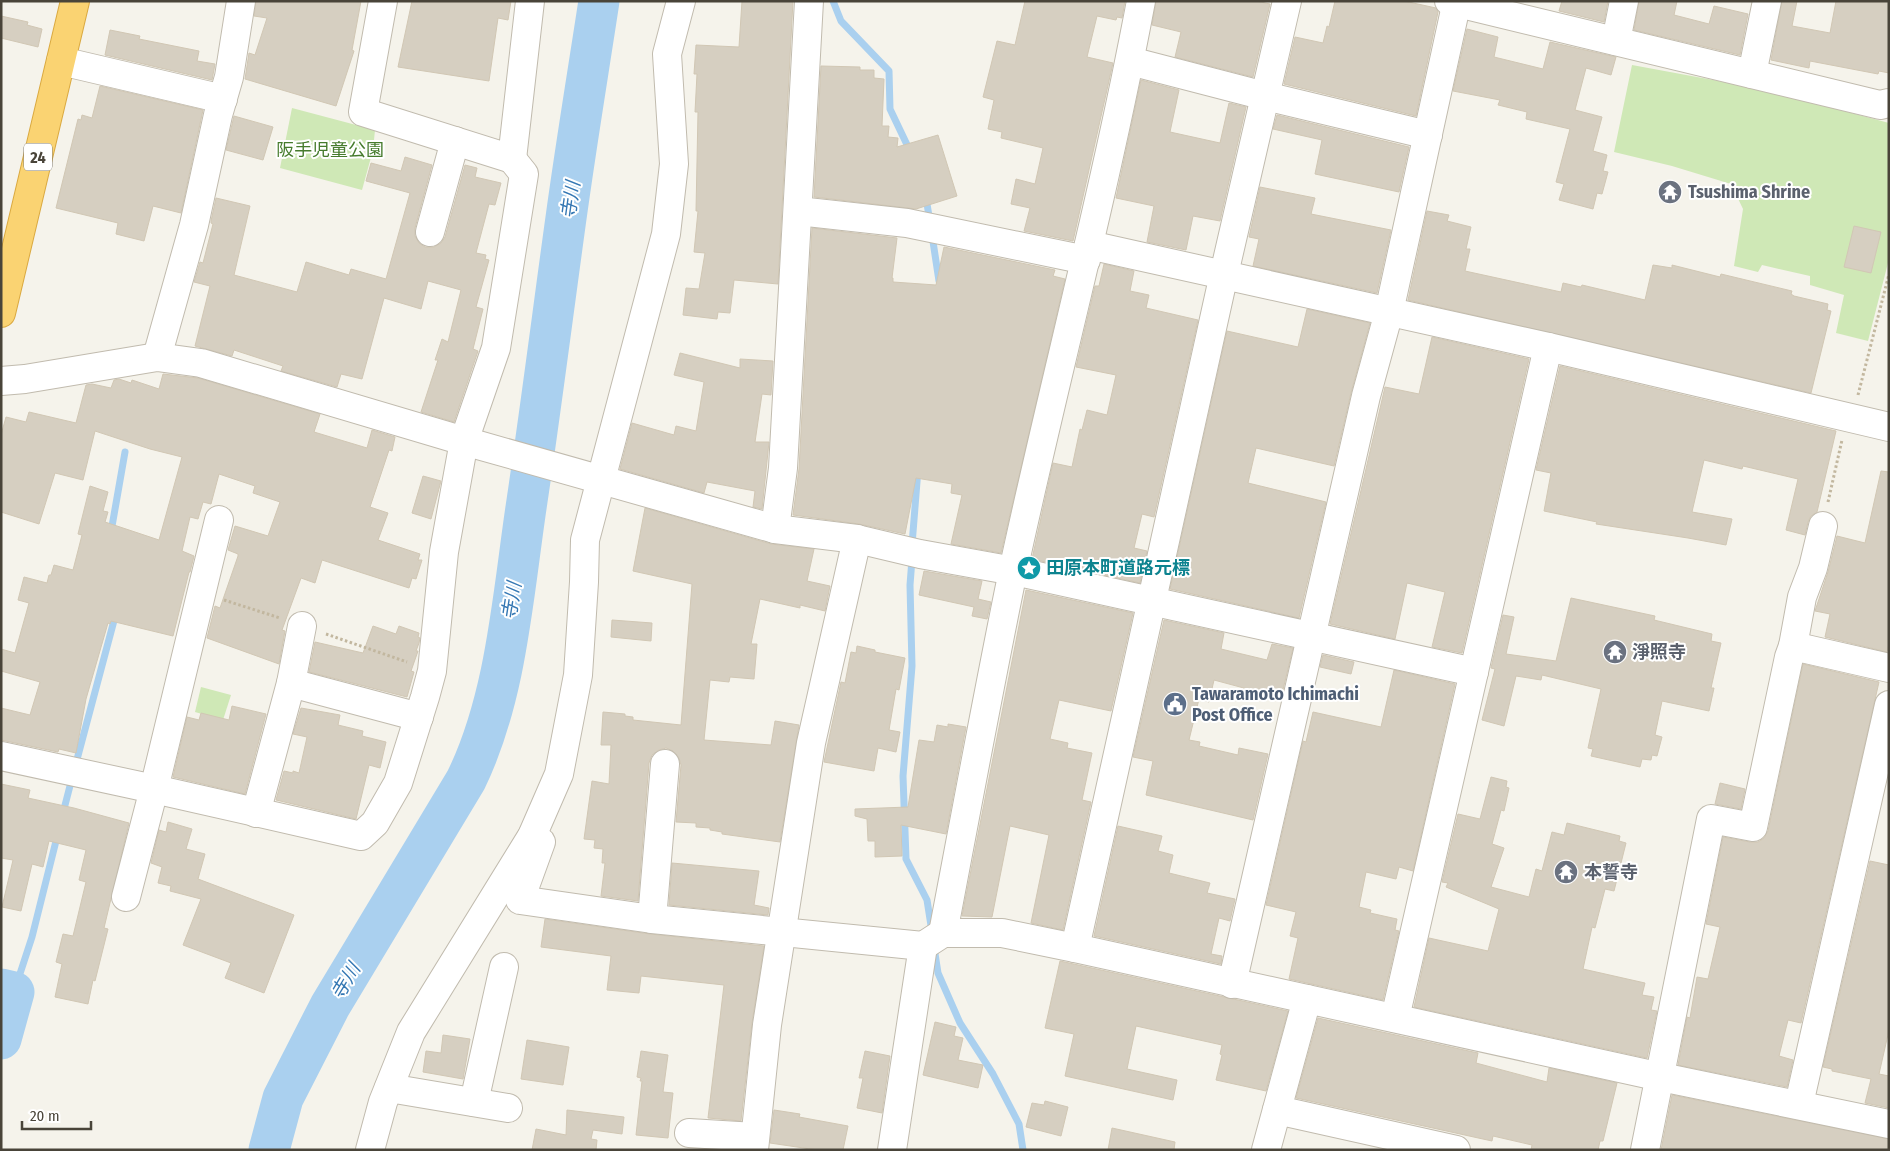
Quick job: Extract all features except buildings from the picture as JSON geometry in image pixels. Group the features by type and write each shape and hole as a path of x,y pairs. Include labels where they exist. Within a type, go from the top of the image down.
{"highway":[{"name":"24","path":"1,313 75,1"}],"street":[{"path":"157,357 194,224 229,76 241,1"},
{"path":"1,756 361,836 376,823 398,783 432,671 444,552 467,442 496,348 524,174 512,159 363,112 383,1"},
{"path":"512,159 530,1"},
{"path":"775,529 783,468 809,1"},
{"path":"892,1150 933,939 1014,571 1088,252 1130,61 1141,1"},
{"path":"1075,948 1224,274 1287,1"},
{"path":"1616,42 1624,1"},
{"path":"1752,74 1767,1"},
{"path":"370,1150 389,1088 411,1032 532,836 559,774 578,675 585,540 597,479 666,234 674,164 667,54 681,2"},
{"path":"1232,984 1366,396 1389,312 1428,135 1454,2 1880,105 1889,102"},
{"path":"1130,61 1428,135"},
{"path":"61,62 223,99"},
{"path":"430,232 455,141"},
{"path":"798,212 907,223 1224,274 1548,347 1889,428"},
{"path":"1395,1018 1548,347"},
{"path":"1,380 25,379 157,357 201,363 467,442 775,529 857,539 914,553 1014,571 1474,672"},
{"path":"126,897 219,520"},
{"path":"1645,1150 1711,819 1753,827 1789,657 1793,646 1802,596 1813,568 1823,526"},
{"path":"689,1133 755,1143 767,1025 811,743 857,539"},
{"path":"256,813 291,683 302,626"},
{"path":"1793,646 1889,668"},
{"path":"291,683 419,717"},
{"path":"1799,1104 1889,705"},
{"path":"652,919 665,764"},
{"path":"532,836 541,842 520,900 652,919 781,931 933,939 1002,933 1661,1077 1889,1124"},
{"path":"474,1102 504,968"},
{"path":"1266,1150 1307,999"},
{"path":"389,1088 508,1108"},
{"path":"1277,1110 1456,1150"}],"path":[{"path":"1823,526 1844,428 1852,419 1889,274"}],"green space":[{"path":"1632,65 1762,89 1889,123 1889,259 1868,341 1836,333 1844,295 1810,285 1810,276 1762,265 1758,272 1734,266 1743,209 1731,184 1672,166 1614,152"},
{"name":"阪手児童公園","path":"292,108 375,130 373,150 362,190 280,168"},
{"path":"201,687 231,695 223,720 195,712"}],"waterway":[{"name":"寺川","path":"269,1150 283,1098 330,1006 466,780 480,748 491,714 507,644 570,191 599,1"},
{"path":"833,1 841,21 889,71 890,109 910,151"},
{"path":"926,198 930,222"},
{"path":"932,235 939,281"},
{"path":"111,532 125,452"},
{"path":"912,545 918,469"},
{"path":"912,559 910,585 912,666 903,776 906,859 927,900 932,932"},
{"path":"75,767 116,613"},
{"path":"63,813 72,778"},
{"path":"14,992 32,937 58,833"},
{"path":"934,947 938,973 960,1023 993,1074 1019,1124 1023,1150"},
{"path":"1,989 14,992 1,1039"}],"place":[{"name":"Tsushima Shrine","path":"1670,192"},
{"name":"田原本町道路元標","path":"1029,568"},
{"name":"淨照寺","path":"1615,652"},
{"name":"Tawaramoto Ichimachi Post Office","path":"1175,704"},
{"name":"本誓寺","path":"1566,872"}]}
